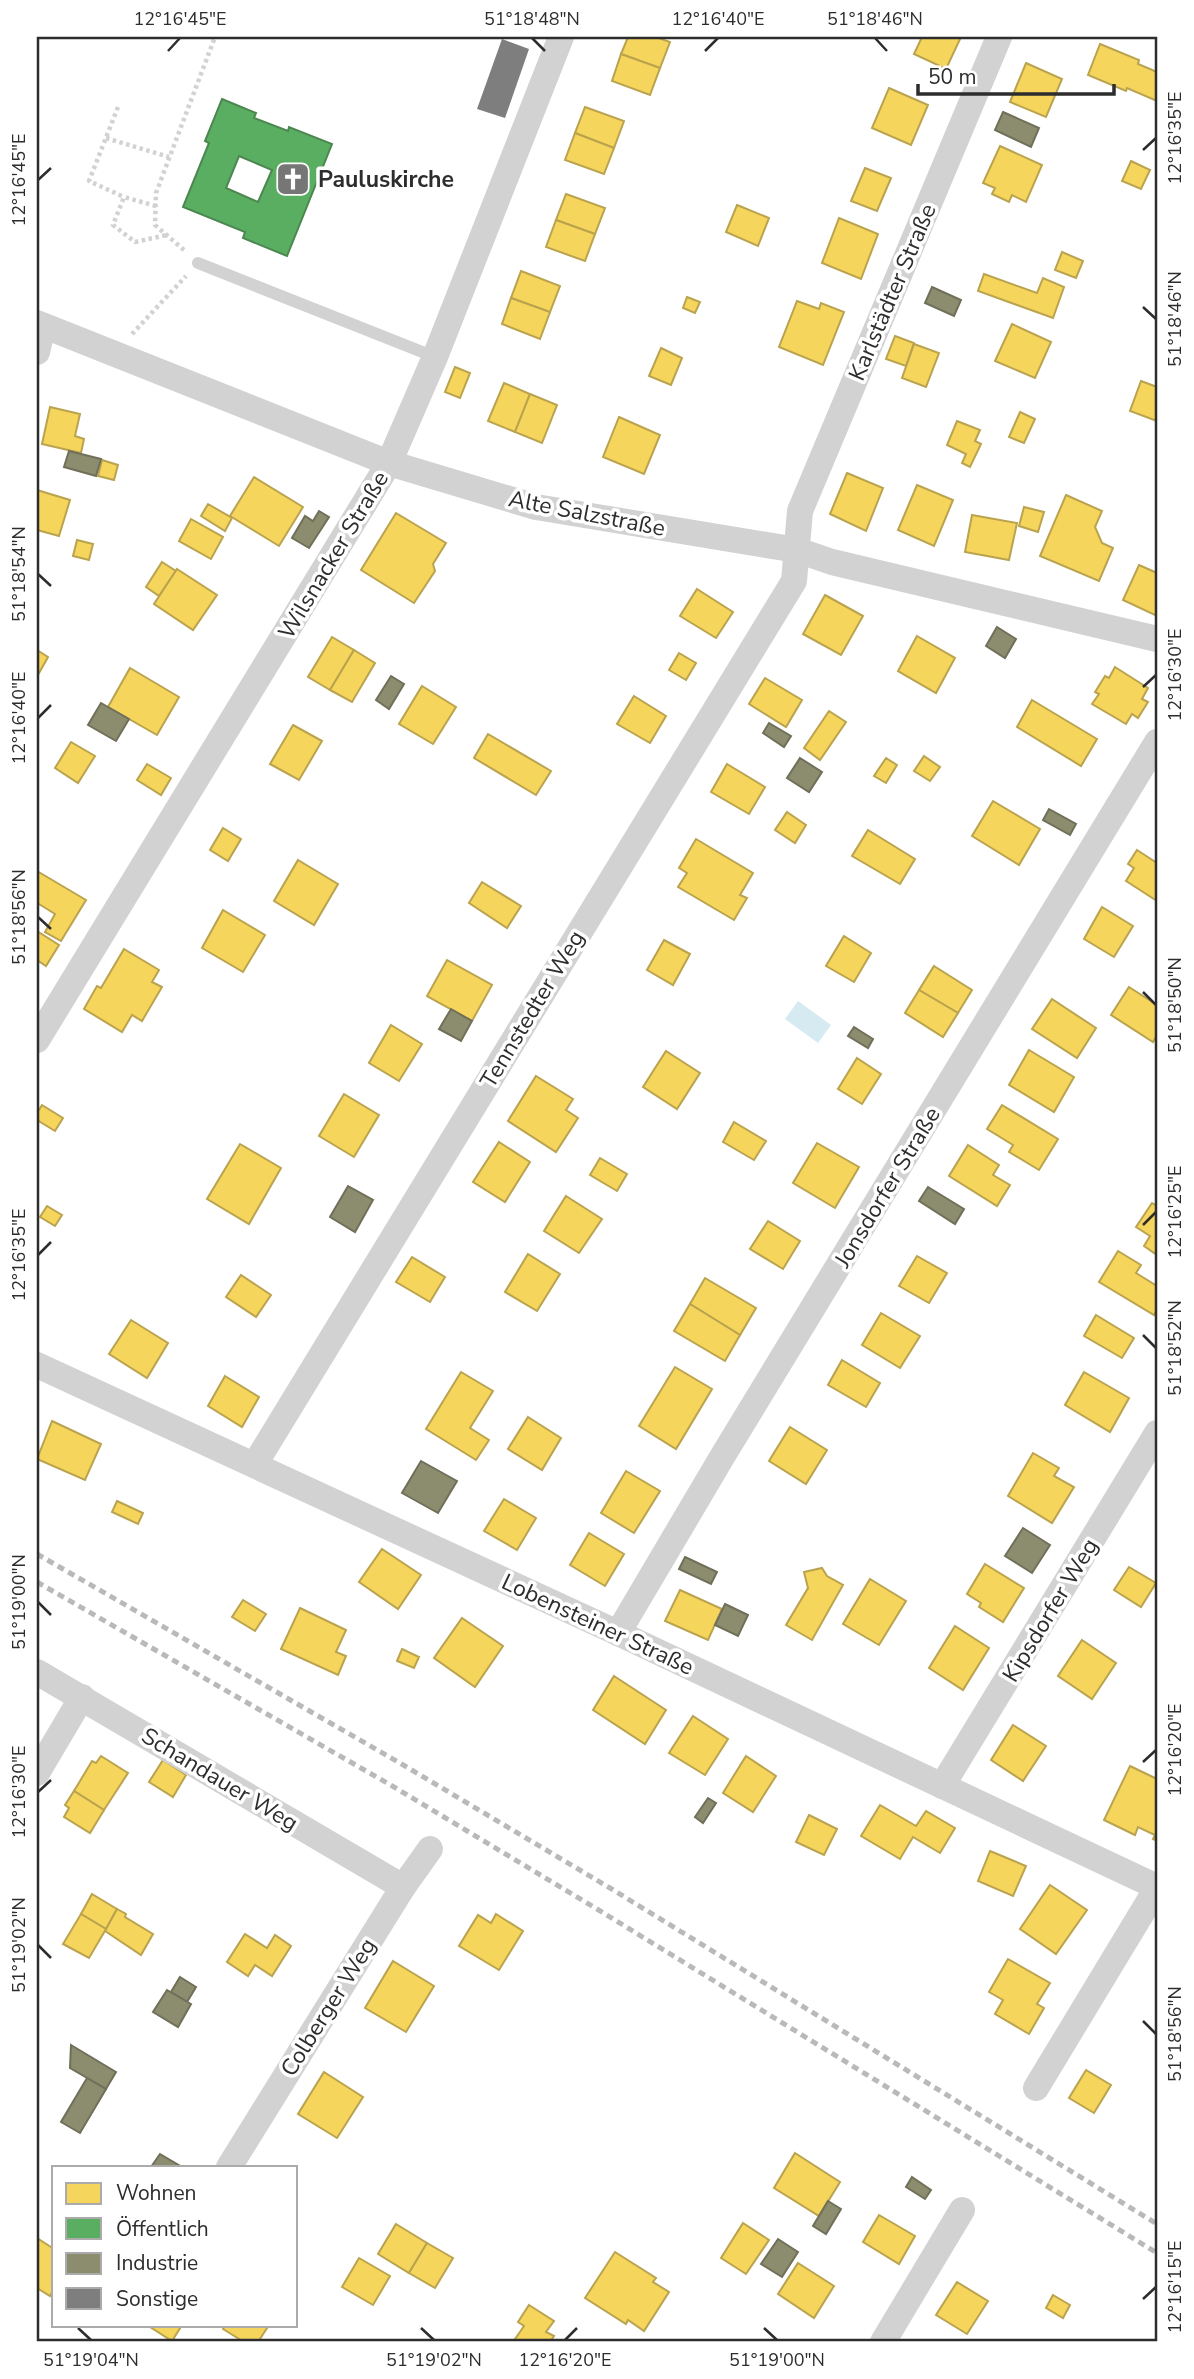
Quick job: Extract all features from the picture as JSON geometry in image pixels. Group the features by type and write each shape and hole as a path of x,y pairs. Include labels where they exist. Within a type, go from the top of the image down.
{"street":[{"name":"Wilsnacker Straße","path":"37,1040 389,463 435,357 561,37"},
{"name":"Karlstädter Straße","path":"797,550 800,511 999,37"},
{"name":"Alte Salzstraße","path":"40,325 389,463 536,507 797,550 832,562 1157,639"},
{"path":"37,352 40,325"},
{"name":"Tennstedter Weg","path":"255,1464 794,581 797,550"},
{"name":"Jonsdorfer Straße","path":"618,1633 722,1457 1157,742"},
{"name":"Lobensteiner Straße","path":"37,1365 618,1633 1157,1887 1035,2088"},
{"name":"Kipsdorfer Weg","path":"942,1786 1157,1433"},
{"name":"Schandauer Weg","path":"37,1672 403,1887"},
{"path":"37,1773 82,1698"},
{"name":"Colberger Weg","path":"230,2166 403,1887 430,1849"},
{"path":"883,2342 962,2210"}],"lane":[{"path":"198,263 435,357"}],"path":[{"path":"114,353 198,263 155,225 156,192 215,37"},
{"path":"117,107 89,181 124,197 156,206"},
{"path":"106,138 170,157"},
{"path":"124,197 113,225 135,242 167,235"}],"shaded area":[{"path":"798,1001 831,1025 818,1043 785,1019"}],"building: Wohnen":[{"path":"628,37 656,37 670,42 660,68 621,54"},
{"path":"922,37 961,37 946,69 914,54"},
{"path":"1100,44 1139,60 1138,64 1157,72 1157,101 1088,75"},
{"path":"621,54 660,68 650,95 612,81"},
{"path":"1026,63 1062,79 1046,117 1010,102"},
{"path":"889,88 928,105 911,145 872,128"},
{"path":"585,107 624,121 614,148 575,133"},
{"path":"575,133 614,148 604,174 565,160"},
{"path":"1000,146 1042,165 1026,202 1012,195 1009,202 992,194 995,188 983,183"},
{"path":"1131,161 1150,170 1141,189 1122,181"},
{"path":"865,168 891,178 877,211 851,201"},
{"path":"566,194 605,208 595,234 556,220"},
{"path":"737,205 769,218 758,246 726,232"},
{"path":"839,218 878,234 861,279 822,263"},
{"path":"556,220 595,234 585,261 546,247"},
{"path":"1062,252 1083,261 1076,278 1055,270"},
{"path":"521,271 560,286 550,312 511,298"},
{"path":"984,274 1037,293 1043,278 1064,287 1053,318 978,291"},
{"path":"687,297 700,302 695,313 683,308"},
{"path":"511,298 550,312 540,339 502,324"},
{"path":"797,301 819,309 821,303 844,312 823,365 779,347"},
{"path":"1012,324 1051,342 1035,378 995,361"},
{"path":"895,336 914,343 906,366 886,359"},
{"path":"914,344 939,353 926,387 902,378"},
{"path":"661,348 682,358 671,385 649,376"},
{"path":"455,367 470,373 460,398 445,392"},
{"path":"1141,381 1157,387 1157,421 1130,411"},
{"path":"504,383 530,394 515,432 488,421"},
{"path":"530,394 557,405 542,443 515,432"},
{"path":"50,407 80,414 75,436 84,439 81,453 42,444"},
{"path":"1020,412 1035,419 1024,443 1009,437"},
{"path":"619,417 660,435 644,474 603,457"},
{"path":"957,421 980,430 975,441 981,444 970,467 962,463 966,454 947,445"},
{"path":"102,460 118,465 114,480 98,476"},
{"path":"847,473 883,488 866,531 830,514"},
{"path":"254,477 303,507 279,546 230,516"},
{"path":"917,485 953,500 934,546 898,530"},
{"path":"37,490 70,500 59,536 37,530"},
{"path":"1066,495 1102,511 1095,527 1102,543 1113,548 1099,581 1040,556"},
{"path":"208,504 232,518 225,531 201,516"},
{"path":"1024,507 1044,512 1038,532 1019,526"},
{"path":"396,513 446,543 433,564 435,571 414,603 361,570"},
{"path":"972,515 1017,523 1009,560 965,552"},
{"path":"191,519 223,537 211,559 179,541"},
{"path":"77,540 93,544 89,560 73,556"},
{"path":"162,562 176,571 159,596 146,587"},
{"path":"1139,565 1157,573 1157,616 1123,600"},
{"path":"177,569 217,595 193,630 154,604"},
{"path":"697,589 733,612 716,638 680,616"},
{"path":"825,595 863,616 841,655 803,634"},
{"path":"917,636 955,658 936,693 898,671"},
{"path":"332,637 354,650 330,690 308,677"},
{"path":"37,650 48,657 39,673 37,671"},
{"path":"354,650 375,663 352,702 330,690"},
{"path":"679,653 696,663 686,680 669,670"},
{"path":"1115,667 1148,688 1142,699 1148,702 1138,718 1132,714 1126,724 1092,704 1099,694 1095,692 1105,676 1109,678"},
{"path":"130,668 179,697 157,735 108,707"},
{"path":"765,678 802,700 786,727 749,704"},
{"path":"422,686 456,707 433,744 399,724"},
{"path":"634,696 666,716 650,743 617,724"},
{"path":"1032,700 1097,739 1081,766 1017,727"},
{"path":"829,711 846,722 820,760 804,748"},
{"path":"293,725 322,741 299,780 270,764"},
{"path":"488,734 551,771 536,795 474,758"},
{"path":"71,742 95,756 78,783 55,768"},
{"path":"924,756 940,767 930,781 914,771"},
{"path":"886,758 897,765 886,783 874,776"},
{"path":"147,764 171,778 161,795 137,780"},
{"path":"727,764 765,787 749,814 711,792"},
{"path":"993,801 1040,829 1019,865 972,836"},
{"path":"787,812 806,825 795,843 775,830"},
{"path":"223,828 241,839 228,861 210,850"},
{"path":"868,830 915,859 900,884 852,856"},
{"path":"696,839 753,873 740,895 747,898 734,920 678,887 687,873 679,868"},
{"path":"1137,850 1157,863 1157,901 1126,881 1134,868 1128,864"},
{"path":"298,860 338,884 314,925 274,901"},
{"path":"37,871 86,900 61,941 45,932 55,914 39,904 37,907"},
{"path":"482,882 521,906 507,928 469,903"},
{"path":"1102,907 1133,926 1114,957 1084,939"},
{"path":"223,910 265,935 243,972 202,948"},
{"path":"37,931 59,945 46,966 37,960"},
{"path":"844,936 871,953 854,982 826,966"},
{"path":"664,940 690,954 673,985 647,970"},
{"path":"124,949 159,970 152,982 162,987 142,1021 132,1015 122,1032 84,1009 97,986 101,988"},
{"path":"447,960 492,985 472,1021 427,996"},
{"path":"934,966 972,990 958,1013 919,990"},
{"path":"1129,987 1157,1005 1157,1035 1153,1042 1111,1015"},
{"path":"919,990 958,1013 943,1037 905,1013"},
{"path":"1052,999 1096,1028 1077,1058 1032,1029"},
{"path":"391,1025 422,1044 399,1081 369,1063"},
{"path":"1029,1050 1074,1077 1054,1112 1009,1085"},
{"path":"666,1051 700,1073 677,1109 643,1087"},
{"path":"857,1058 881,1074 862,1104 838,1089"},
{"path":"536,1076 573,1099 566,1110 578,1118 556,1152 508,1121"},
{"path":"344,1094 379,1115 354,1157 319,1136"},
{"path":"42,1105 63,1118 55,1131 37,1120 37,1113"},
{"path":"1002,1105 1058,1139 1039,1170 1009,1152 1013,1145 987,1129"},
{"path":"734,1122 766,1141 754,1160 723,1142"},
{"path":"499,1142 530,1162 505,1202 473,1182"},
{"path":"817,1143 859,1167 835,1208 793,1183"},
{"path":"240,1144 281,1168 249,1224 207,1199"},
{"path":"968,1145 999,1165 993,1175 1010,1185 997,1206 949,1176"},
{"path":"600,1158 627,1174 617,1191 590,1175"},
{"path":"566,1196 602,1219 579,1253 544,1231"},
{"path":"1152,1203 1157,1206 1157,1255 1144,1246 1150,1236 1136,1227"},
{"path":"47,1206 62,1215 55,1226 40,1217"},
{"path":"768,1221 800,1241 783,1269 750,1249"},
{"path":"1118,1251 1141,1265 1136,1273 1157,1286 1157,1309 1154,1315 1099,1282"},
{"path":"528,1254 560,1274 537,1311 505,1292"},
{"path":"917,1256 947,1273 929,1303 899,1286"},
{"path":"412,1257 445,1277 430,1302 396,1282"},
{"path":"241,1275 271,1295 256,1317 226,1297"},
{"path":"705,1278 756,1308 740,1335 690,1304"},
{"path":"690,1304 740,1335 725,1361 674,1331"},
{"path":"881,1313 920,1336 900,1368 862,1345"},
{"path":"1096,1315 1134,1338 1122,1358 1084,1336"},
{"path":"131,1320 168,1343 147,1378 109,1354"},
{"path":"842,1360 880,1383 866,1407 828,1385"},
{"path":"675,1367 712,1389 676,1449 639,1426"},
{"path":"461,1372 493,1391 470,1428 489,1440 476,1460 426,1429"},
{"path":"1084,1372 1129,1398 1110,1432 1065,1405"},
{"path":"225,1376 259,1397 242,1427 208,1406"},
{"path":"528,1417 561,1438 542,1470 508,1449"},
{"path":"52,1421 101,1444 85,1480 37,1459"},
{"path":"790,1427 827,1450 806,1484 769,1461"},
{"path":"1033,1453 1059,1468 1054,1476 1074,1487 1052,1523 1008,1496"},
{"path":"626,1471 660,1491 634,1533 601,1513"},
{"path":"504,1499 536,1518 517,1550 484,1531"},
{"path":"117,1501 143,1513 138,1524 112,1512"},
{"path":"589,1533 624,1554 605,1586 570,1565"},
{"path":"382,1549 421,1575 398,1609 359,1582"},
{"path":"985,1564 1024,1588 1003,1622 979,1607 981,1603 967,1594"},
{"path":"1129,1567 1156,1583 1141,1607 1114,1590"},
{"path":"822,1568 827,1576 843,1585 812,1640 786,1625 808,1588 804,1572"},
{"path":"870,1579 906,1601 879,1645 843,1624"},
{"path":"680,1590 722,1609 708,1640 665,1621"},
{"path":"243,1600 266,1614 255,1631 232,1617"},
{"path":"300,1608 346,1630 336,1652 346,1656 338,1675 281,1649"},
{"path":"462,1618 503,1646 475,1687 434,1658"},
{"path":"955,1626 989,1648 963,1690 929,1668"},
{"path":"1082,1640 1116,1663 1092,1699 1058,1676"},
{"path":"402,1649 419,1657 414,1668 397,1661"},
{"path":"614,1676 666,1710 645,1744 593,1710"},
{"path":"693,1716 728,1739 705,1775 669,1753"},
{"path":"1013,1725 1046,1746 1023,1781 991,1760"},
{"path":"101,1756 128,1773 104,1810 74,1791 92,1761 96,1763"},
{"path":"746,1756 776,1776 753,1812 723,1793"},
{"path":"163,1760 186,1775 173,1797 149,1782"},
{"path":"1130,1766 1157,1779 1157,1841 1153,1839 1155,1835 1138,1827 1135,1835 1104,1820"},
{"path":"74,1791 104,1810 90,1833 64,1817 69,1808 65,1805"},
{"path":"880,1805 916,1826 926,1811 955,1828 940,1853 913,1837 900,1859 861,1836"},
{"path":"809,1815 837,1829 824,1855 796,1842"},
{"path":"990,1851 1026,1866 1013,1896 978,1881"},
{"path":"1050,1885 1087,1910 1056,1954 1020,1929"},
{"path":"92,1894 117,1909 106,1929 81,1914"},
{"path":"117,1909 153,1934 141,1955 105,1931"},
{"path":"81,1914 106,1929 89,1958 63,1944"},
{"path":"496,1914 523,1931 499,1970 459,1946 478,1915 491,1923"},
{"path":"245,1934 267,1948 275,1935 291,1946 272,1976 255,1965 248,1976 227,1962"},
{"path":"1008,1959 1050,1983 1037,2004 1044,2008 1029,2034 995,2014 1003,2000 989,1992"},
{"path":"393,1961 434,1986 406,2032 365,2008"},
{"path":"1086,2070 1111,2085 1094,2113 1069,2098"},
{"path":"324,2072 363,2097 337,2138 298,2114"},
{"path":"795,2153 840,2182 819,2216 774,2188"},
{"path":"879,2215 915,2236 899,2264 863,2242"},
{"path":"743,2223 769,2240 746,2274 721,2258"},
{"path":"396,2224 427,2243 409,2273 378,2254"},
{"path":"37,2238 52,2248 52,2292 50,2296 37,2288"},
{"path":"427,2243 453,2258 435,2288 409,2273"},
{"path":"615,2252 656,2278 653,2282 669,2292 644,2331 628,2320 626,2324 585,2298"},
{"path":"359,2258 390,2276 373,2305 342,2287"},
{"path":"798,2263 834,2286 814,2318 778,2294"},
{"path":"957,2282 988,2301 967,2334 936,2315"},
{"path":"1053,2295 1070,2305 1063,2318 1046,2308"},
{"path":"529,2305 554,2321 546,2332 554,2336 550,2342 513,2342 524,2326 518,2322"},
{"path":"149,2326 181,2326 172,2341"},
{"path":"224,2326 268,2326 258,2342 244,2342 223,2329"}],"building: Öffentlich":[{"name":"Pauluskirche","path":"222,99 256,113 254,118 288,131 289,127 332,144 287,256 243,238 245,232 183,207 209,143 205,141","holes":["239,156 272,170 258,202 226,188"]}],"building: Industrie":[{"path":"1003,112 1039,128 1031,147 995,130"},
{"path":"932,287 961,300 954,316 925,303"},
{"path":"69,451 101,459 96,476 64,467"},
{"path":"319,511 329,517 309,548 292,538 305,516 313,521"},
{"path":"997,627 1016,639 1005,658 986,646"},
{"path":"391,676 404,684 389,709 376,700"},
{"path":"101,703 129,719 116,741 88,725"},
{"path":"769,723 791,736 784,747 763,733"},
{"path":"800,758 822,772 809,792 787,778"},
{"path":"1049,809 1076,824 1070,835 1043,820"},
{"path":"451,1009 472,1021 461,1041 439,1029"},
{"path":"854,1027 873,1039 868,1048 848,1036"},
{"path":"348,1186 373,1200 355,1232 330,1217"},
{"path":"928,1187 964,1209 955,1224 919,1201"},
{"path":"421,1461 457,1481 438,1513 402,1493"},
{"path":"1023,1528 1050,1545 1032,1573 1005,1556"},
{"path":"685,1557 717,1572 711,1584 679,1569"},
{"path":"725,1604 748,1615 738,1636 715,1625"},
{"path":"708,1798 716,1803 703,1823 695,1817"},
{"path":"180,1977 196,1987 187,2002 171,1992"},
{"path":"167,1990 191,2004 178,2027 153,2012"},
{"path":"71,2045 116,2072 106,2089 70,2068"},
{"path":"87,2078 106,2089 80,2133 61,2122"},
{"path":"160,2154 180,2166 152,2166"},
{"path":"912,2177 931,2190 925,2199 906,2187"},
{"path":"828,2201 841,2209 826,2234 813,2226"},
{"path":"778,2239 798,2252 782,2277 761,2264"}],"building: Sonstige":[{"path":"502,39 529,49 505,118 477,109"}],"railway":[{"path":"37,1554 405,1766 610,1888 1157,2224"},
{"path":"37,1582 394,1787 1157,2253"}],"place":[{"name":"Pauluskirche","path":"293,179"}]}
